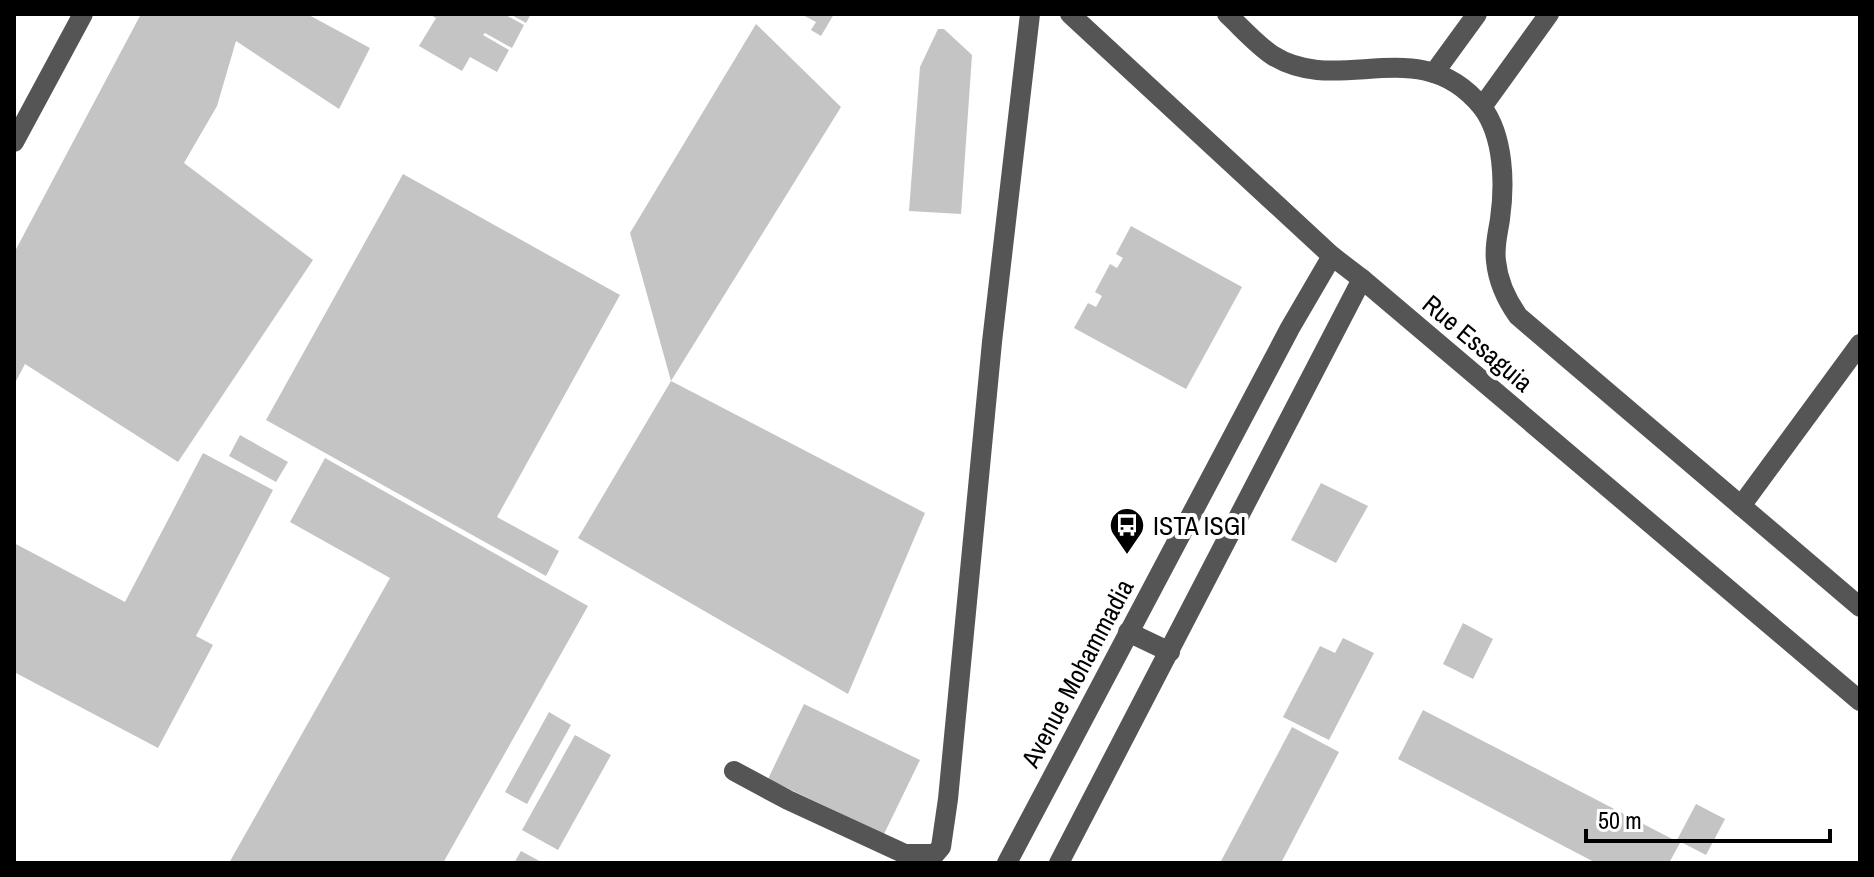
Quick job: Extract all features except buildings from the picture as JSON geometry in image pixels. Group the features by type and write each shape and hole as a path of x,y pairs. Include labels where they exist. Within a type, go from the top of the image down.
{"street":[{"path":"14,142 83,14"},
{"path":"734,771 788,800 905,854 935,854 941,847 950,783 992,342 1030,14"},
{"name":"Rue Essaguia","path":"1070,14 1332,256 1860,701"},
{"path":"1227,14 1273,55 1298,65 1351,71 1397,66 1434,73 1451,81 1482,107 1494,127 1500,159 1502,192 1495,258 1502,289 1518,316 1860,607"},
{"path":"1434,73 1477,14"},
{"path":"1482,107 1549,14"},
{"name":"Avenue Mohammadia","path":"1007,863 1290,328 1332,256"},
{"path":"1059,863 1362,279"},
{"path":"1741,506 1860,344"},
{"path":"1128,632 1170,652"}],"place":[{"name":"ISTA ISGI","path":"1127,556"}]}
